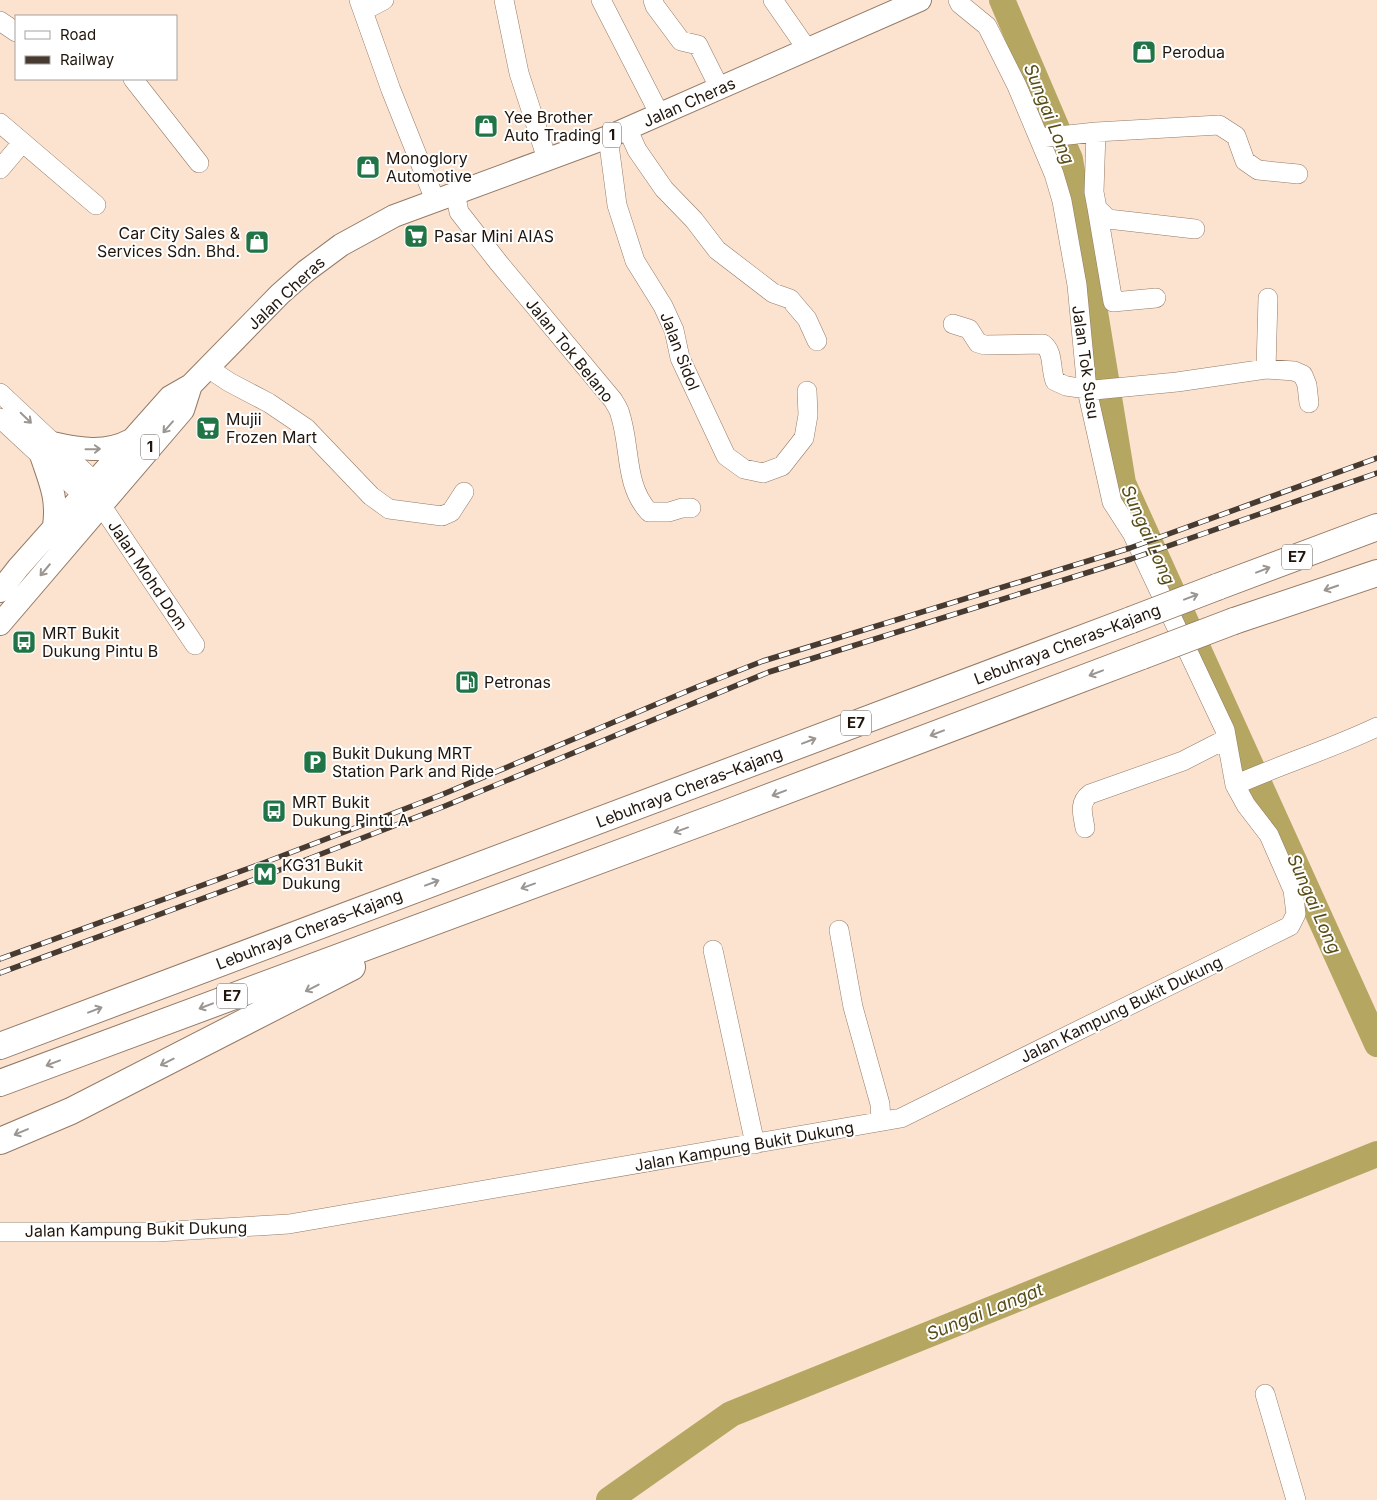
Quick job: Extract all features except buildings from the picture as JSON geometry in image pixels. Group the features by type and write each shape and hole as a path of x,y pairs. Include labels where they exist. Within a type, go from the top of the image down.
{"highway":[{"name":"Lebuhraya Cheras–Kajang","path":"0,1046 1377,527"},
{"name":"E7","path":"0,1083 727,813 1142,656 1377,573"},
{"path":"0,1140 71,1111 464,910"}],"main road":[{"name":"Jalan Cheras","path":"0,624 132,439 170,397 191,385 280,294 327,254 394,216 660,115 920,0"},
{"name":"Jalan Cheras","path":"0,591 54,526 93,494 183,410 191,385"},
{"path":"54,526 57,509 47,449 98,450 121,445 132,439"}],"street":[{"path":"384,0 361,5 391,90 445,196"},
{"path":"504,0 519,73 547,159"},
{"path":"601,0 660,115"},
{"path":"653,0 655,6 681,41 698,45 720,89"},
{"path":"773,0 807,49"},
{"name":"Jalan Tok Susu","path":"958,0 960,4 987,26 1045,137 1062,200 1090,390 1112,502 1132,533 1224,730 1240,783"},
{"path":"0,21 15,31"},
{"path":"134,80 199,163"},
{"path":"0,123 96,205"},
{"path":"1045,137 1092,132 1219,125 1236,136 1245,161 1258,170 1298,174"},
{"path":"618,132 638,150 664,189 694,220 717,250 774,293 790,299 807,319 817,341"},
{"name":"Jalan Sidol","path":"618,132 616,205 635,261 663,306 674,330 680,358 726,456 744,469 763,473 782,466 804,438 808,416 807,391"},
{"path":"1092,132 1094,192 1113,302 1156,298"},
{"path":"0,169 22,143"},
{"name":"Jalan Tok Belano","path":"445,196 613,400 620,414 635,490 644,506 649,512 669,512 682,508 691,508"},
{"path":"1097,208 1108,219 1194,229"},
{"path":"1266,369 1268,298"},
{"path":"953,324 969,329 978,343 985,345 1043,344 1051,354 1051,371 1055,381 1066,386 1090,390 1127,387 1266,369 1294,371 1303,375 1310,403"},
{"path":"208,368 229,382 269,403 306,428 371,496 389,509 442,516 452,512 464,492"},
{"path":"0,393 47,449"},
{"path":"0,418 47,449"},
{"name":"Jalan Mohd Dom","path":"47,449 93,494 195,645"},
{"path":"1240,783 1343,743 1377,727"},
{"path":"1085,828 1081,806 1084,798 1090,794 1182,761 1226,739"},
{"name":"Jalan Kampung Bukit Dukung","path":"0,1232 157,1232 289,1224 900,1118 1290,926 1296,914 1293,890 1269,834 1246,805 1240,783"},
{"path":"839,930 853,1007 880,1104 881,1121"},
{"path":"713,950 755,1144"},
{"path":"1265,1394 1296,1500"}],"waterway":[{"name":"Sungai Long","path":"1002,0 1070,159 1123,483 1377,1044"},
{"name":"Sungai Langat","path":"609,1500 731,1414 1377,1154"}],"railway":[{"path":"0,959 266,862 441,795 763,661 1130,548 1377,458"},
{"path":"0,973 272,873 445,806 769,672 1131,559 1377,473"}],"place":[{"name":"Perodua","path":"1144,52"},
{"name":"Yee Brother Auto Trading","path":"486,126"},
{"name":"Monoglory Automotive","path":"368,167"},
{"name":"Pasar Mini AIAS","path":"416,236"},
{"name":"Car City Sales & Services Sdn. Bhd.","path":"257,242"},
{"name":"Mujii Frozen Mart","path":"208,428"},
{"name":"MRT Bukit Dukung Pintu B","path":"24,642"},
{"name":"Petronas","path":"467,682"},
{"name":"Bukit Dukung MRT Station Park and Ride","path":"315,762"},
{"name":"MRT Bukit Dukung Pintu A","path":"274,811"},
{"name":"KG31 Bukit Dukung","path":"265,874"}]}
